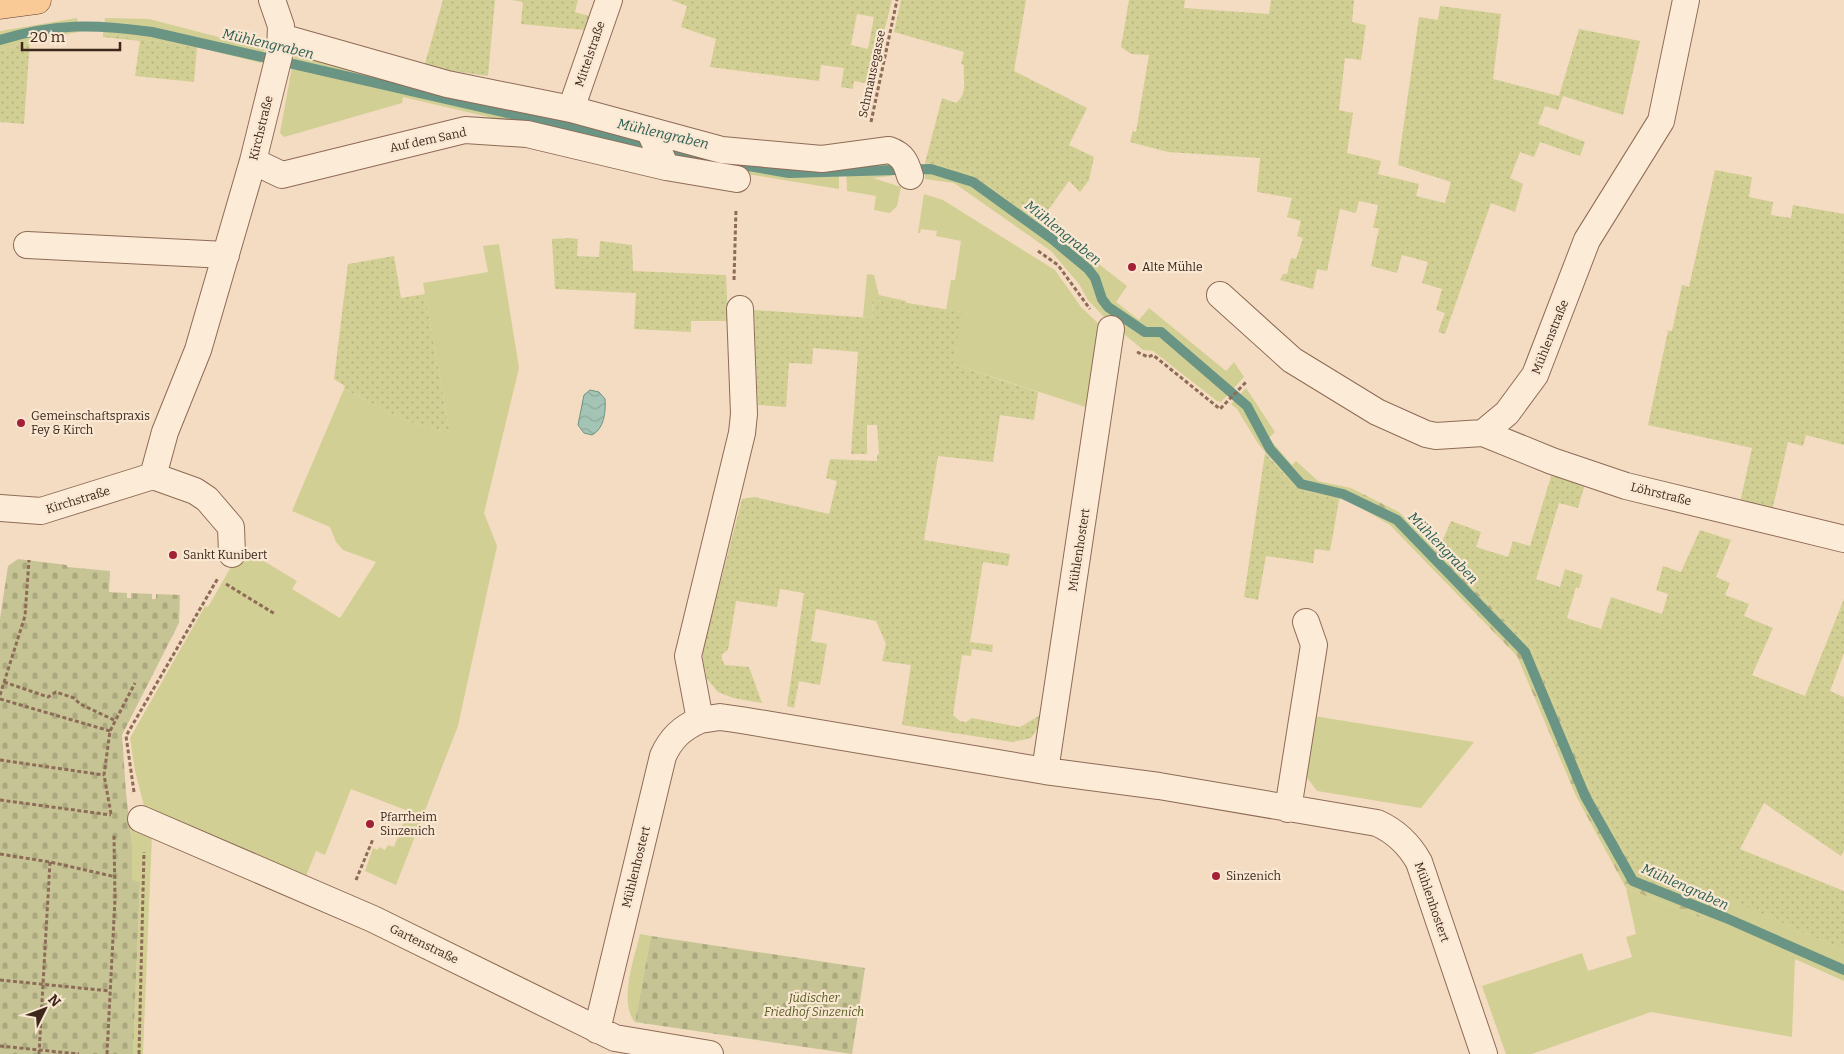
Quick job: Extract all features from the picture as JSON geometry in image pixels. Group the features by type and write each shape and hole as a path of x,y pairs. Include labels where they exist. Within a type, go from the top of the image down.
{"main road":[{"path":"0,5 37,0"}],"street":[{"name":"Kirchstraße","path":"0,508 41,511 154,476 165,432 198,350 253,161 279,52 281,26 272,0"},
{"name":"Mittelstraße","path":"571,109 610,0"},
{"name":"Mühlenstraße","path":"1483,432 1507,413 1535,375 1587,240 1661,122 1686,0"},
{"name":"Auf dem Sand","path":"279,52 571,109 658,149 737,179"},
{"name":"Auf dem Sand","path":"253,161 282,175 465,130 527,134 658,149 690,142 740,153 822,159 889,150 897,153 908,168"},
{"path":"27,244 226,255"},
{"path":"1220,295 1292,360 1377,412 1426,434 1446,437 1483,432"},
{"path":"700,720 688,667 688,656 742,433 744,414 740,309"},
{"name":"Mühlenhostert","path":"1045,771 1111,329"},
{"name":"Löhrstraße","path":"1483,432 1552,461 1626,486 1844,539"},
{"path":"154,476 195,491 207,499 231,526 232,554"},
{"path":"1288,809 1314,646 1306,622"},
{"name":"Mühlenhostert","path":"609,1041 663,756 674,737 689,725 700,720 720,717 1045,771 1159,786 1377,823 1390,829 1414,853 1484,1054"},
{"name":"Gartenstraße","path":"141,819 373,919 609,1041 710,1054"}],"path":[{"name":"Schmausegasse","path":"864,152 897,0"},
{"path":"737,179 734,301 740,309"},
{"path":"1227,402 1247,381"},
{"path":"139,1054 144,902 144,828 134,790 126,736 232,554"},
{"path":"0,695 25,616 29,560"},
{"path":"217,579 276,614"},
{"path":"4,682 48,697 56,692 74,698 80,704 114,720"},
{"path":"112,823 104,775 110,731 114,720 135,683"},
{"path":"0,699 110,731"},
{"path":"0,760 104,775"},
{"path":"0,800 111,815"},
{"path":"107,1054 116,877 114,830"},
{"path":"353,888 373,839"},
{"path":"0,854 50,862 116,877"},
{"path":"39,1052 50,862"},
{"path":"0,980 110,991"},
{"path":"0,1046 39,1052 79,1054"}],"green space":[{"path":"443,0 495,0 488,76 424,67"},
{"path":"511,0 578,0 575,12 589,16 584,30 521,24 523,2"},
{"path":"671,0 892,0 871,84 854,81 853,89 841,87 844,68 821,65 819,81 710,67 716,39 681,27 687,6","holes":["857,14 874,17 868,49 851,45"]},
{"path":"901,0 1026,0 1014,71 1087,108 1069,145 1094,157 1089,180 1080,192 1069,181 1046,213 1059,222 1053,230 1082,251 976,178 963,171 925,163 942,98 956,103 964,90 964,65 961,64 964,52 894,32"},
{"path":"1129,0 1185,0 1184,8 1269,14 1271,0 1354,0 1352,22 1366,25 1361,60 1345,58 1339,110 1353,113 1347,153 1381,161 1378,174 1419,184 1416,196 1445,203 1451,182 1398,165 1419,17 1438,20 1440,6 1501,14 1493,79 1559,96 1579,29 1640,41 1623,115 1563,96 1558,110 1545,106 1538,124 1585,142 1580,156 1540,142 1534,157 1520,152 1510,178 1523,184 1515,212 1491,203 1445,334 1438,332 1445,313 1436,310 1442,289 1422,283 1428,262 1402,255 1397,273 1371,266 1379,228 1373,228 1378,205 1359,201 1356,213 1340,209 1327,271 1317,269 1313,289 1280,280 1283,274 1287,274 1291,258 1296,259 1303,238 1297,236 1301,221 1287,217 1292,198 1257,192 1260,158 1168,152 1130,142 1133,131 1136,132 1149,55 1131,54 1121,47"},
{"path":"77,18 79,32 30,40 0,51 0,31"},
{"path":"105,18 149,19 265,49 261,63 197,47 103,34"},
{"path":"103,34 197,47 194,82 135,76 140,41 103,37"},
{"path":"30,40 24,124 0,122 0,51"},
{"path":"294,56 564,120 561,134 403,97 402,103 284,137 280,133"},
{"path":"573,122 644,139 652,156 569,136"},
{"path":"744,158 839,165 839,189 741,173"},
{"path":"885,158 894,173 891,176 873,178 901,187 897,206 890,213 874,210 876,196 847,191 846,165"},
{"path":"925,163 963,171 976,178 1082,251 1127,286 1116,302 1139,320 1149,308 1226,371 1234,362 1244,377 1221,402 1217,401 1153,351 1143,350 1104,317 1088,300 1079,284 1051,251 954,183 925,179"},
{"path":"1715,170 1752,177 1749,197 1773,202 1771,215 1791,218 1793,205 1844,214 1844,445 1806,435 1803,446 1788,442 1772,511 1740,503 1752,448 1648,425 1668,331 1664,330 1672,331 1682,285 1689,287"},
{"path":"924,194 943,200 1055,270 1081,307 1102,327 1089,408 953,364 961,312 946,310 951,280 955,280 961,241 936,236 937,231 921,229 920,233 918,233"},
{"path":"552,239 578,239 577,256 599,257 600,241 632,245 633,271 726,275 728,321 691,321 691,332 634,329 636,293 555,289"},
{"path":"499,244 519,368 484,513 497,546 458,726 396,885 365,871 373,848 378,850 379,847 385,850 388,845 394,847 408,811 351,789 325,855 316,851 306,876 163,819 144,806 135,771 130,738 205,606 208,607 242,548 297,581 292,589 340,618 376,562 343,550 336,542 330,527 292,511 344,389 404,420 450,434 423,283 488,272 483,246"},
{"path":"394,256 401,298 425,294 450,434 404,420 344,389 345,386 334,379 348,264"},
{"path":"867,274 874,275 879,295 906,301 906,304 872,298 873,318 863,317"},
{"path":"872,297 962,312 953,364 1038,392 1034,420 1000,415 993,462 938,456 924,540 1010,554 1008,566 983,562 970,642 993,645 992,652 972,649 971,656 962,655 953,715 960,721 966,722 972,718 1020,727 1042,714 1041,724 1031,738 1012,742 902,725 911,665 882,661 886,644 876,621 816,609 811,641 827,644 820,685 799,681 794,708 787,706 804,593 780,589 777,607 736,601 728,650 722,654 722,660 725,665 749,667 762,703 733,698 718,692 707,679 703,662 703,650 742,499 754,497 829,514 837,481 826,478 830,459 877,461 877,455 879,454 877,425 867,425 867,454 851,454 858,352 813,348 812,364 789,363 786,407 758,405 754,310 873,318"},
{"path":"1246,388 1275,432 1269,438 1292,465 1296,461 1318,481 1351,488 1339,500 1305,491 1299,485 1293,484 1259,445 1237,409 1231,404"},
{"path":"1265,453 1293,484 1299,485 1305,491 1339,500 1330,551 1315,549 1313,563 1266,556 1258,600 1244,597"},
{"path":"1552,473 1585,484 1578,508 1559,503 1536,579 1560,587 1565,569 1583,575 1579,588 1576,587 1567,618 1601,629 1611,597 1662,614 1668,594 1656,590 1663,566 1681,572 1700,530 1731,540 1716,577 1730,583 1725,595 1749,604 1744,616 1773,628 1752,675 1805,696 1844,599 1844,653 1830,691 1844,697 1844,850 1841,856 1764,803 1740,849 1844,891 1844,950 1717,894 1711,905 1638,877 1589,788 1531,647 1438,551 1451,521 1481,532 1476,547 1508,557 1513,541 1530,546"},
{"path":"1351,488 1399,512 1531,647 1589,788 1638,876 1711,905 1704,919 1626,888 1576,796 1517,656 1390,525 1342,497"},
{"path":"18,559 67,565 67,567 110,571 109,592 127,593 127,598 131,598 131,593 152,594 152,599 156,599 156,594 180,595 179,623 122,735 132,845 132,880 140,882 133,1054 0,1054 0,619 8,566"},
{"path":"1314,716 1474,742 1421,808 1317,791 1305,775"},
{"path":"130,827 152,834 143,1054 133,1054 140,882 132,881"},
{"path":"1626,888 1704,919 1716,893 1844,950 1844,981 1795,959 1792,1037 1651,1012 1532,1054 1506,1054 1482,986 1582,953 1588,971 1632,957 1626,937 1636,934"},
{"path":"640,934 651,936 635,1022 630,1014 628,992 629,979"},
{"name":"Jüdischer Friedhof Sinzenich","path":"651,936 865,968 852,1054 635,1022"}],"water":[{"path":"590,390 599,392 605,399 602,424 592,435 584,433 578,425 584,395"}],"waterway":[{"name":"Mühlengraben","path":"0,40 39,30 75,27 112,27 152,32 701,157"},
{"name":"Mühlengraben","path":"720,161 789,173 931,169 973,182 1052,239 1088,269 1095,278 1102,299 1108,307 1145,332 1161,332 1247,406 1270,449 1301,484 1343,494 1397,520 1525,652 1585,796 1633,881 1726,918 1844,970"}],"place":[{"name":"Alte Mühle","path":"1132,267"},
{"name":"Gemeinschaftspraxis Fey & Kirch","path":"21,423"},
{"name":"Sankt Kunibert","path":"173,555"},
{"name":"Pfarrheim Sinzenich","path":"370,824"},
{"name":"Sinzenich","path":"1216,876"}]}
